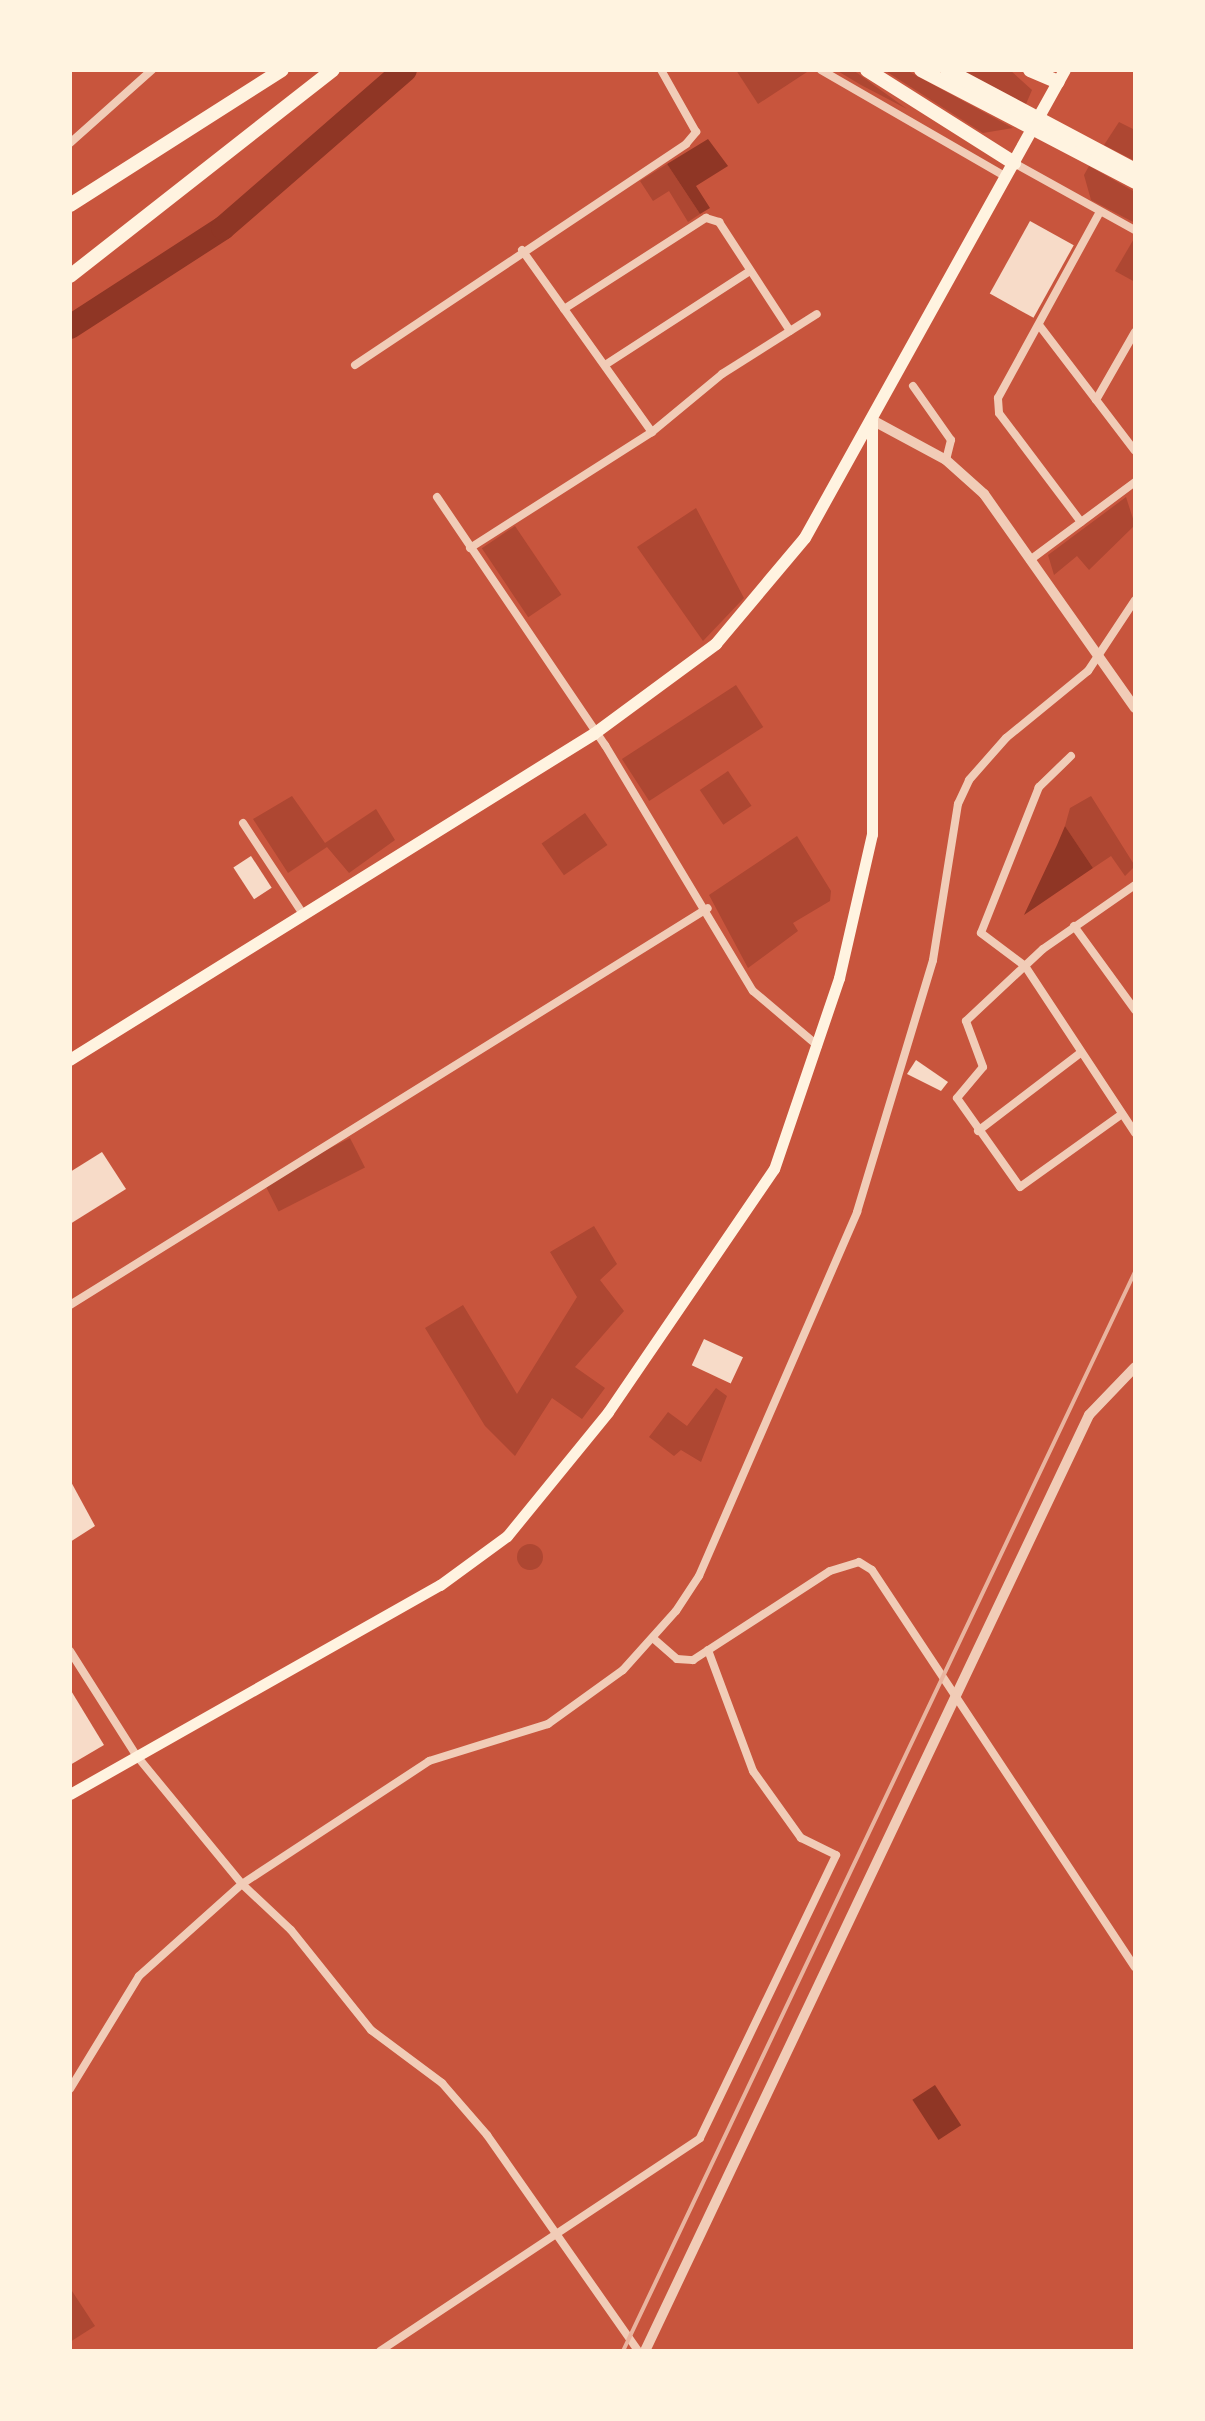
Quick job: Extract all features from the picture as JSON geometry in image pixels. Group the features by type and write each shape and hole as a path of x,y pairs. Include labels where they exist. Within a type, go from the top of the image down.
{"highway":[{"path":"70,205 282,70"},
{"path":"70,276 333,70"},
{"path":"867,70 1014,163"},
{"path":"921,70 1016,113 1135,182"},
{"path":"947,70 1016,113"},
{"path":"1030,70 1061,76"},
{"path":"1050,131 1135,170"}],"main road":[{"path":"70,1060 668,685 758,600 805,538 1061,76"},
{"path":"70,1794 440,1585 532,1510 751,1208 793,1127 818,1046 872,834 872,420"}],"street":[{"path":"70,143 152,70"},
{"path":"355,365 696,132 661,70"},
{"path":"821,70 1006,177"},
{"path":"1014,163 1135,230"},
{"path":"1081,522 999,413 998,398 1100,212"},
{"path":"564,309 706,218 719,222 790,331"},
{"path":"522,250 652,432"},
{"path":"605,365 750,271"},
{"path":"470,548 652,432 817,314"},
{"path":"1039,325 1135,451"},
{"path":"1096,400 1135,332"},
{"path":"913,386 951,440 946,460"},
{"path":"872,420 946,460 984,494 1135,708"},
{"path":"1030,560 1135,482"},
{"path":"437,497 708,908 753,991 818,1046"},
{"path":"70,2089 139,1976 242,1884 429,1761 548,1724 654,1639 699,1576 857,1212 933,960 958,804 969,780 1097,657 1135,600"},
{"path":"1071,756 1039,787 981,927 986,940 1025,966 1079,1054 1135,1133"},
{"path":"243,823 303,914"},
{"path":"1122,1114 1020,1187 957,1098 983,1067 963,1028 1025,966 1074,926 1135,885"},
{"path":"70,1305 708,908"},
{"path":"1074,926 1135,1010"},
{"path":"978,1131 1079,1054"},
{"path":"645,2351 1089,1415 1135,1367"},
{"path":"654,1639 677,1659 708,1650 830,1571 859,1562 872,1570 955,1698 1099,1903 1135,1967"},
{"path":"380,2351 700,2138 836,1855 801,1838 753,1771 708,1650"},
{"path":"70,1651 136,1755 242,1884 291,1930 371,2030 455,2096 557,2232 638,2351"}],"shaded area":[{"path":"736,70 804,70 807,72 758,104"},
{"path":"836,70 853,70 907,109 861,85"},
{"path":"884,70 906,70 1013,128 983,133"},
{"path":"961,70 1010,70 1032,90 1026,104"},
{"path":"1119,122 1135,130 1135,161 1104,145"},
{"path":"708,139 728,166 696,186 710,208 700,214 667,164"},
{"path":"667,164 700,214 688,222 669,191 653,201 640,181"},
{"path":"1089,166 1135,192 1135,223 1091,200 1084,175"},
{"path":"1135,237 1135,282 1115,271"},
{"path":"1126,497 1135,525 1089,570 1077,556 1054,575 1048,555"},
{"path":"696,508 744,598 703,641 637,547"},
{"path":"515,526 561,595 528,617 482,548"},
{"path":"736,685 763,727 649,801 622,759"},
{"path":"728,771 751,806 723,825 700,790"},
{"path":"292,796 325,843 376,809 395,840 349,873 327,847 288,873 253,819"},
{"path":"1091,796 1135,866 1125,876 1111,856 1093,868 1065,826 1070,808"},
{"path":"585,813 607,845 564,875 542,843"},
{"path":"1065,826 1093,868 1024,915 1057,845"},
{"path":"797,836 831,891 830,901 793,923 798,931 748,968 709,895"},
{"path":"350,1138 365,1167 279,1211 264,1182"},
{"path":"594,1226 617,1264 600,1280 624,1311 575,1367 605,1388 582,1419 552,1398 515,1456 485,1426 425,1328 463,1305 517,1394 577,1297 550,1252"},
{"path":"716,1388 727,1396 701,1462 681,1450 674,1456 649,1437 668,1412 687,1426"},
{"path":"530,1544 539,1548 543,1557 539,1566 530,1570 521,1566 517,1557 521,1548"},
{"path":"935,2085 961,2125 938,2140 912,2100"},
{"path":"70,2288 95,2326 70,2342"}],"building":[{"path":"1030,221 1074,245 1033,318 990,294"},
{"path":"251,856 272,888 254,899 233,867"},
{"path":"916,1060 948,1082 941,1091 907,1074"},
{"path":"102,1152 126,1189 70,1224 70,1172"},
{"path":"704,1339 743,1357 731,1383 692,1365"},
{"path":"70,1480 95,1526 70,1542"},
{"path":"70,1689 104,1745 70,1765"}],"waterway":[{"path":"70,327 223,228 405,70"}],"railway":[{"path":"623,2351 1135,1272"}]}
